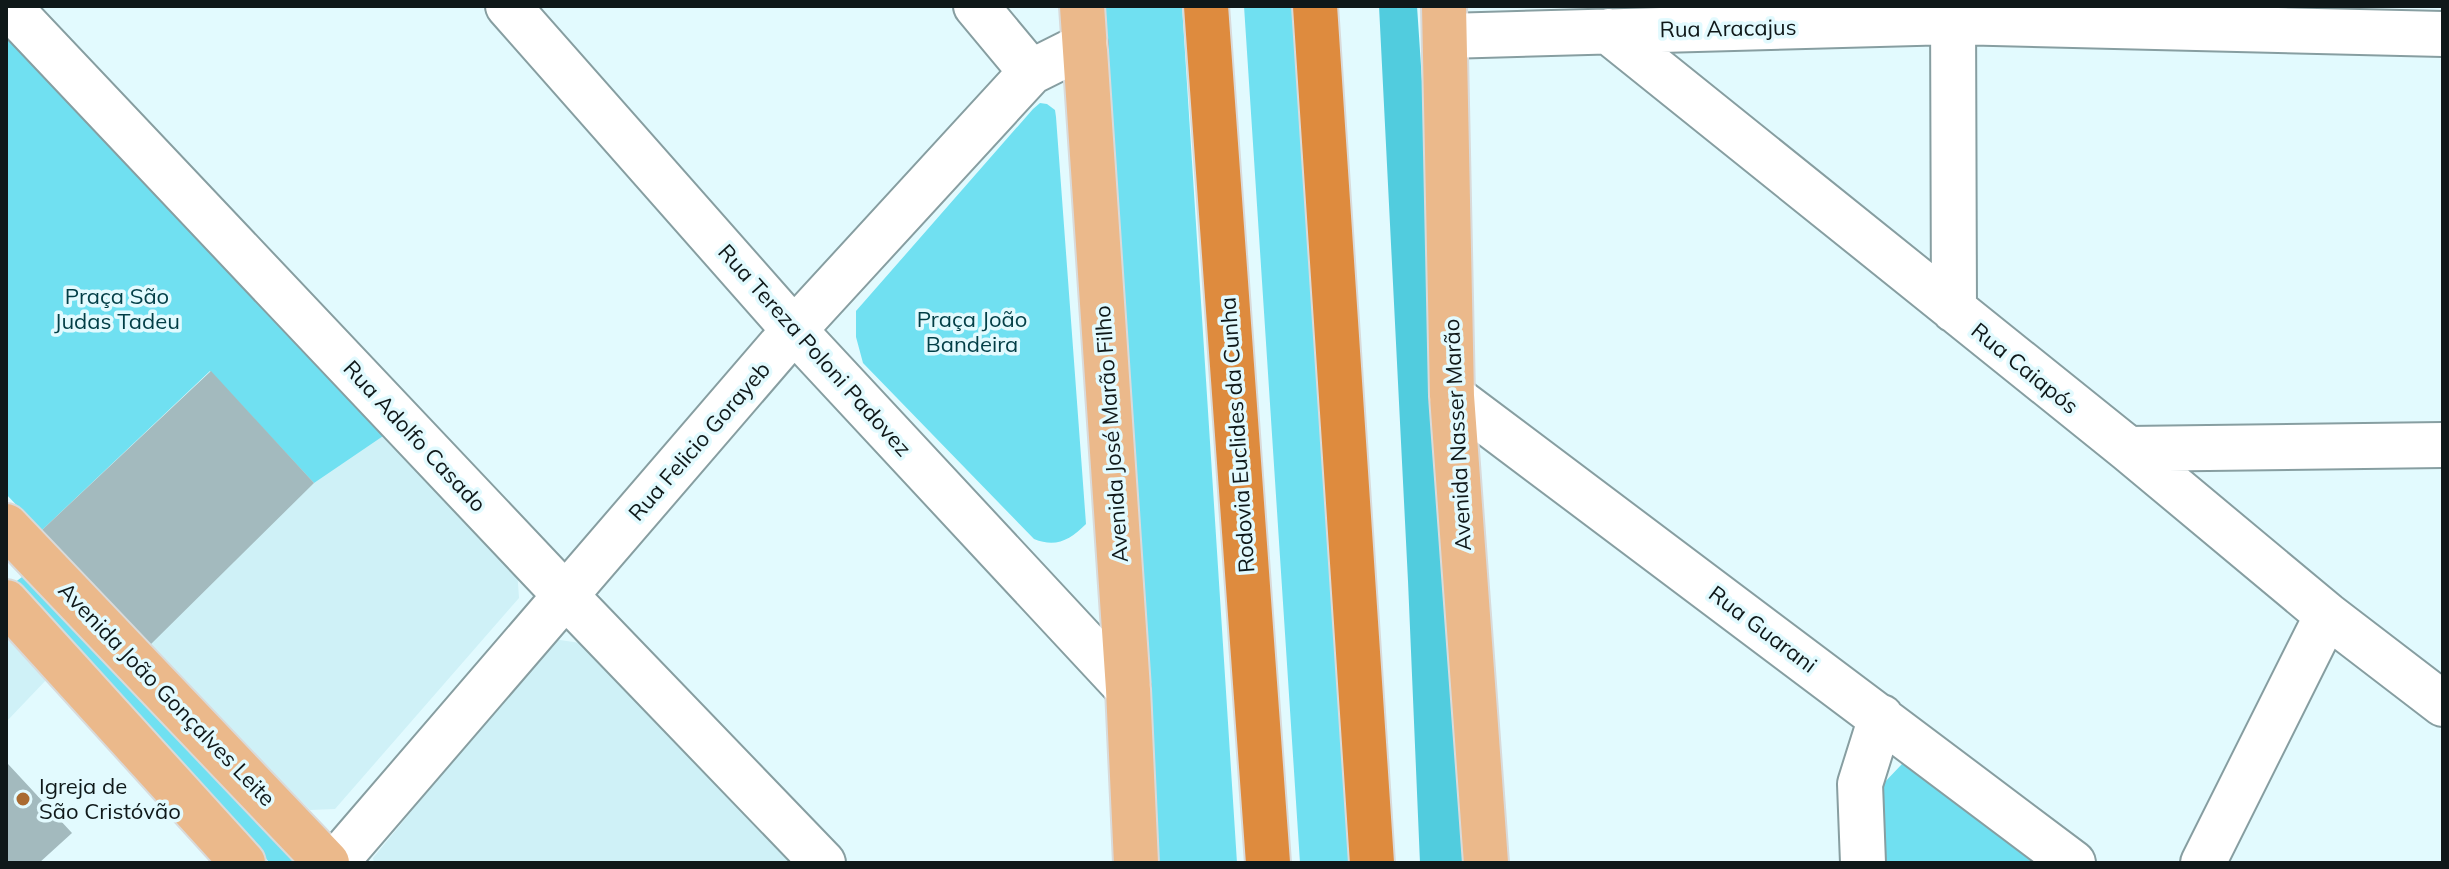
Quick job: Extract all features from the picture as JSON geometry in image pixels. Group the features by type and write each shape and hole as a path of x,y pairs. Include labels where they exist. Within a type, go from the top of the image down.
{"highway":[{"name":"Rodovia Euclides da Cunha","path":"1206,6 1268,863"},
{"path":"1315,6 1372,863"}],"main road":[{"name":"Avenida Nasser Marão","path":"1445,21 1452,396 1486,863"},
{"name":"Avenida José Marão Filho","path":"1084,25 1128,689 1136,863"},
{"name":"Avenida João Gonçalves Leite","path":"12,544 327,863"},
{"path":"6,602 243,863"}],"street":[{"name":"Rua Adolfo Casado","path":"8,6 823,863"},
{"name":"Rua Tereza Poloni Padovez","path":"508,6 794,330 1128,689"},
{"path":"976,6 1031,72"},
{"path":"1953,14 1954,310"},
{"name":"Rua Aracajus","path":"1445,21 1608,31 1953,14 2443,34"},
{"name":"Rua Felicio Gorayeb","path":"335,863 794,330 1031,72 1084,25"},
{"name":"Rua Caiapós","path":"1608,31 2128,449 2327,615 2443,704"},
{"name":"Rua Guarani","path":"1452,396 2073,863"},
{"path":"2128,449 2443,445"},
{"path":"2203,863 2327,615"},
{"path":"1863,863 1860,784 1881,717"}],"shaded area":[{"path":"1379,6 1417,6 1474,863 1420,863"},
{"path":"211,371 389,432 517,569 519,598 335,809 310,810 148,647 41,531"},
{"path":"6,634 48,678 6,722"},
{"path":"553,639 594,645 796,863 374,863 373,858"}],"green space":[{"path":"1097,6 1182,6 1237,863 1153,863"},
{"path":"1244,6 1292,6 1351,863 1300,863"},
{"name":"Praça São Judas Tadeu","path":"6,34 389,432 314,483 210,371 41,531 6,494"},
{"name":"Praça João Bandeira","path":"1040,103 1055,110 1056,117 1086,524 1068,538 1049,543 1034,539 863,363 856,337 856,311"},
{"path":"26,574 295,851 293,863 270,863 15,594 14,583"},
{"path":"1902,764 1924,767 2049,863 1884,863 1883,784"}],"building":[{"path":"211,371 314,483 148,647 41,531"},
{"name":"Igreja de São Cristóvão","path":"8,764 72,833 39,863 6,863"}],"place":[{"name":"Igreja de São Cristóvão","path":"23,799"}]}
